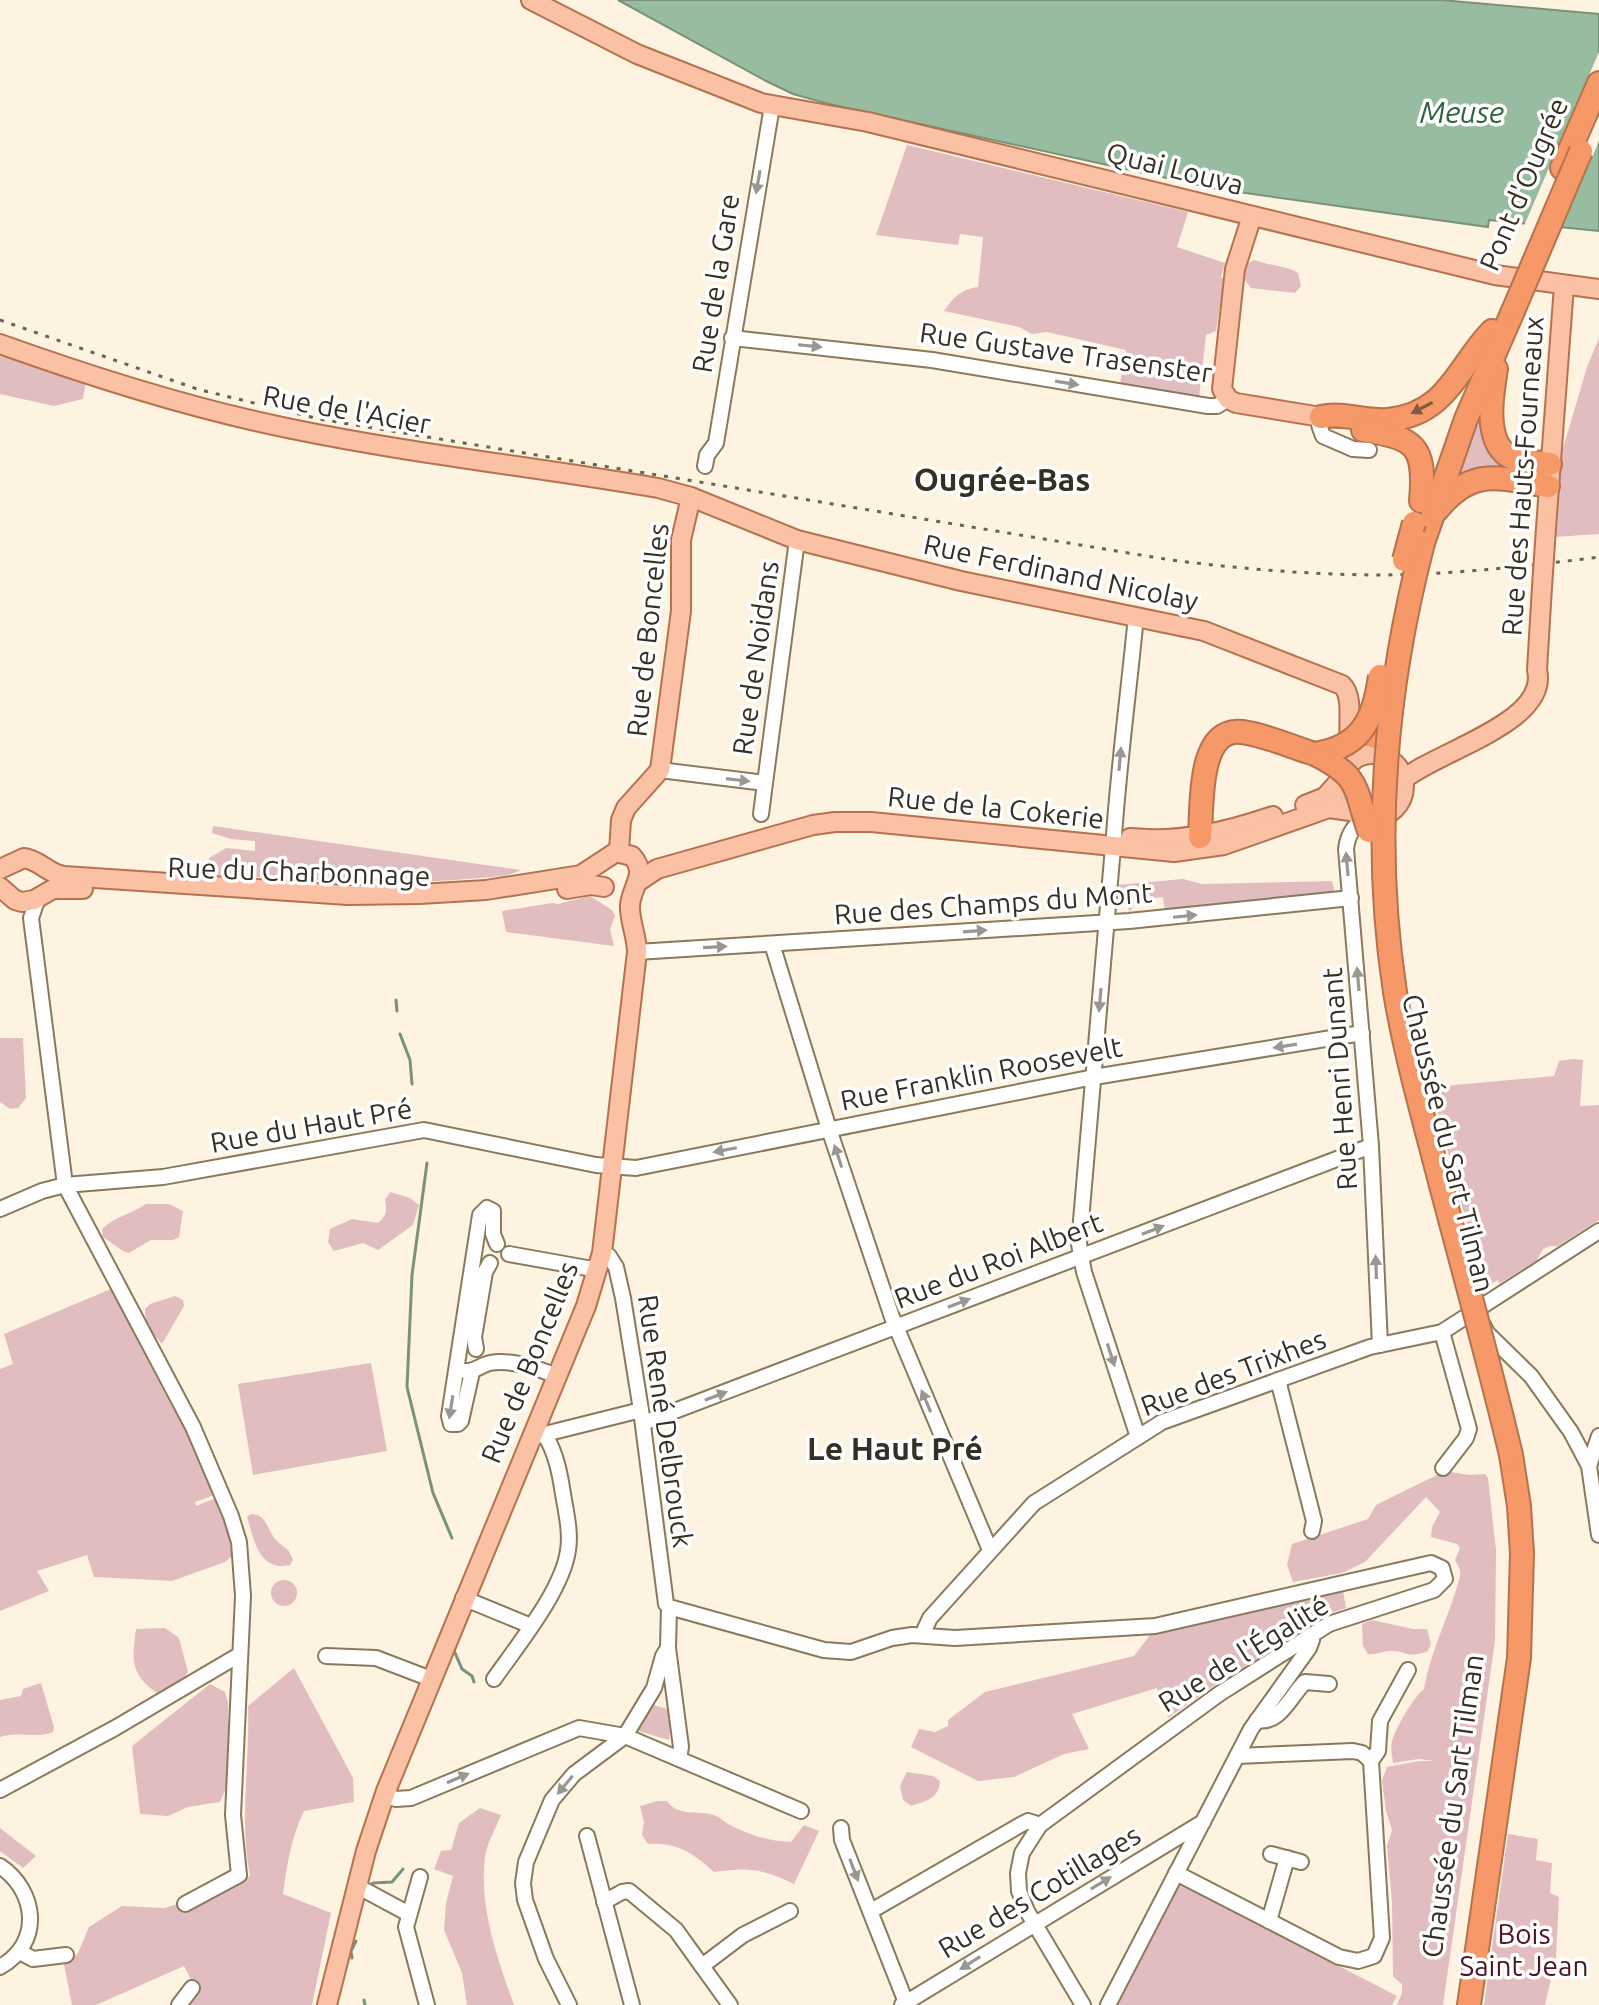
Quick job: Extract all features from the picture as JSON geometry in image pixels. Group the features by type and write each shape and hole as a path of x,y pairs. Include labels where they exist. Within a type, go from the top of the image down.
{"highway":[{"name":"Pont d'Ougrée","path":"1508,310 1599,83"},
{"name":"Pont d'Ougrée","path":"1508,310 1599,110"},
{"name":"Chaussée du Sart Tilman","path":"1454,2005 1503,1658 1507,1599 1504,1456 1407,1054 1389,941 1383,826 1385,768 1397,665 1421,530 1421,501 1508,310"},
{"name":"Chaussée du Sart Tilman","path":"1469,2005 1519,1658 1522,1553 1519,1506 1393,1058 1375,945 1361,819 1390,618 1497,332"},
{"path":"1497,332 1492,391 1493,427 1497,442 1504,453 1549,475"},
{"path":"1321,417 1335,414 1388,420 1422,410 1448,391 1479,345 1497,332"},
{"path":"1321,417 1333,424 1394,435 1409,443 1423,467 1421,501"},
{"path":"1421,530 1448,496 1473,480 1549,475"},
{"path":"1315,754 1335,751 1347,745 1365,726 1376,703"},
{"path":"1200,837 1205,770 1210,749 1216,741 1238,731 1315,754 1341,768 1355,784 1361,819"}],"main road":[{"name":"Quai Louva","path":"531,0 637,54 723,90 772,106 868,122 1495,275 1599,289"},
{"path":"1228,399 1222,389 1222,377 1231,297 1235,269 1252,216"},
{"name":"Rue des Hauts-Fourneaux","path":"1400,773 1503,713 1521,696 1537,670 1564,286"},
{"name":"Rue de l'Acier","path":"0,344 190,405 276,426 347,440 595,477 691,497"},
{"name":"Rue Gustave Trasenster","path":"1228,399 1236,403 1321,417"},
{"name":"Rue Ferdinand Nicolay","path":"691,497 797,540 961,581 1204,631 1342,685 1349,696 1349,747 1354,760"},
{"name":"Rue de Boncelles","path":"327,2005 384,1795 463,1598 538,1436 556,1376 586,1306 600,1261 637,952 630,909 640,866 627,855 621,820 626,808 660,770 681,611 681,540 691,497"},
{"path":"1341,779 1341,796 1361,819 1395,809 1402,799 1400,773 1379,755 1354,760"},
{"name":"Rue de la Cokerie","path":"638,883 657,869 835,822 871,822 1113,842 1200,837 1320,800 1332,791 1354,760"},
{"name":"Rue de la Cokerie","path":"627,855 658,857 802,817 842,810 1113,842 1160,851 1198,850 1224,845 1325,809 1361,819"},
{"path":"627,855 609,854 601,862 598,875 630,909"},
{"name":"Rue du Charbonnage","path":"601,862 581,875 456,893 383,895 64,876 24,858 3,869 3,879 8,893 29,902 63,888 404,906 508,898 584,885 609,890"},
{"path":"39,897 47,880 43,866"},
{"path":"609,890 626,892 638,883"}],"street":[{"name":"Rue de la Gare","path":"705,466 707,455 716,443 772,106"},
{"name":"Rue Gustave Trasenster","path":"732,338 932,360 1208,406 1217,406 1228,399"},
{"path":"1321,417 1319,425 1323,436 1353,449 1369,450"},
{"name":"Rue de Noidans","path":"761,814 797,540"},
{"path":"1136,616 1124,713 1080,1257 1138,1437"},
{"name":"Rue de Noidans","path":"660,770 765,783"},
{"name":"Rue Henri Dunant","path":"1361,819 1347,838 1346,860 1371,1146 1380,1345"},
{"path":"8,893 31,918"},
{"path":"39,897 31,918 65,1185 186,1412 231,1516 241,1553 244,1580 233,1815 239,1875 185,1904"},
{"name":"Rue des Champs du Mont","path":"637,952 1178,917 1351,898"},
{"path":"772,944 895,1327 990,1550"},
{"name":"Rue Franklin Roosevelt","path":"611,1167 636,1168 1094,1077 1362,1033"},
{"name":"Rue du Haut Pré","path":"0,1209 65,1185 163,1177 424,1130 611,1167"},
{"name":"Rue du Roi Albert","path":"538,1436 642,1417 895,1327 1371,1146"},
{"path":"469,1348 474,1261 483,1210 491,1209 494,1213 493,1229 497,1244"},
{"path":"1443,1468 1466,1438 1469,1429 1442,1332 1599,1231"},
{"path":"477,1239 497,1244 509,1254"},
{"path":"474,1261 490,1263 509,1254 600,1261"},
{"name":"Rue René Delbrouck","path":"600,1261 606,1254 621,1285 667,1605 668,1648"},
{"path":"490,1263 485,1272 464,1371 492,1362"},
{"path":"1478,1309 1488,1334 1531,1376 1589,1466 1599,1535"},
{"name":"Rue des Trixhes","path":"922,1635 930,1618 1034,1503 1170,1418 1380,1345 1442,1332"},
{"path":"469,1348 492,1362 535,1368 556,1376"},
{"path":"1278,1380 1314,1521 1312,1531"},
{"path":"1573,1437 1599,1426"},
{"path":"494,1679 531,1626 562,1573 569,1546 559,1469 538,1436"},
{"path":"1589,1466 1599,1436"},
{"name":"Rue de l'Égalité","path":"922,1635 955,1638 1155,1626 1431,1563 1442,1568 1445,1579 1434,1590 1335,1621 1219,1694 1040,1825 1025,1845 1018,1873 1019,1891 1034,1923 1083,2005"},
{"path":"463,1598 531,1626"},
{"path":"667,1605 839,1653 892,1638 922,1635"},
{"path":"1108,2005 1237,1756 1257,1720 1309,1648 1310,1637"},
{"path":"569,2005 546,1959 529,1912 523,1890 524,1869 552,1800 574,1774 625,1736 654,1688 668,1648"},
{"path":"668,1648 681,1747 679,1758"},
{"path":"0,1790 115,1728 239,1655"},
{"path":"326,1656 376,1658 431,1679"},
{"path":"1176,1873 1344,1959 1364,1961 1378,1952 1382,1938 1371,1761 1378,1751 1380,1721 1408,1670"},
{"path":"1257,1720 1273,1719 1305,1682 1329,1684"},
{"path":"384,1795 396,1799 411,1798 579,1728 625,1736 801,1811"},
{"path":"1237,1756 1353,1751 1362,1753 1371,1761"},
{"path":"871,1911 1022,1824 1028,1821 1040,1825"},
{"name":"Rue des Cotillages","path":"905,2004 1203,1822"},
{"path":"841,1828 842,1840 905,2004"},
{"path":"587,1836 632,2005"},
{"path":"1269,1921 1294,1860 1271,1854"},
{"path":"0,1866 14,1876 23,1888 30,1919 27,1940 20,1952 0,1967"},
{"path":"420,1877 406,1927 427,2005"},
{"path":"357,1886 409,1914"},
{"path":"604,1902 629,1891 676,1930 730,2005"},
{"path":"702,1966 743,1935 790,1911"},
{"path":"20,1952 33,1959 66,1955"},
{"path":"179,2005 192,1988"}],"green space":[{"path":"907,145 1188,212 1177,247 1225,263 1216,331 1206,335 1199,398 1120,384 1126,350 1047,332 1032,334 1019,327 944,311 958,295 978,287 983,237 960,234 958,245 876,235"},
{"path":"1254,260 1298,273 1301,286 1295,293 1251,288 1243,278 1247,264"},
{"path":"1599,338 1599,534 1555,537 1559,462 1587,367"},
{"path":"0,356 86,381 83,399 54,406 0,394"},
{"path":"1485,400 1487,410 1524,468 1453,483"},
{"path":"213,826 521,870 495,877 402,882 208,874 209,858 226,848 255,851 255,841 231,839 212,833"},
{"path":"1183,879 1202,884 1332,881 1335,894 1165,911 1163,897 1152,898 1146,890 1136,889 1134,906 1129,912 1127,899 1116,900 1116,885"},
{"path":"590,896 612,910 615,916 610,929 614,946 506,932 502,911 558,904"},
{"path":"0,1038 23,1038 26,1098 18,1108 10,1109 0,1102"},
{"path":"1583,1060 1580,1106 1599,1105 1599,1220 1558,1246 1543,1249 1537,1260 1499,1284 1498,1280 1484,1288 1433,1087 1554,1076 1559,1061"},
{"path":"390,1192 410,1198 419,1205 413,1225 378,1250 363,1243 334,1251 328,1242 330,1229 352,1219 378,1223 385,1215 385,1200"},
{"path":"146,1204 169,1204 183,1211 179,1237 151,1240 129,1253 103,1237 102,1229 107,1225"},
{"path":"111,1289 165,1394 191,1433 214,1495 195,1502 196,1506 216,1498 228,1528 232,1556 225,1562 172,1581 94,1577 87,1555 37,1571 49,1591 0,1611 0,1369 13,1364 4,1334"},
{"path":"175,1296 183,1300 184,1306 162,1344 147,1324 145,1309 150,1304"},
{"path":"371,1363 387,1451 253,1475 238,1384"},
{"path":"1445,1471 1485,1474 1488,1478 1496,1550 1495,1641 1443,2005 1397,2005 1402,1984 1393,1977 1392,1902 1387,1846 1392,1830 1382,1780 1387,1767 1434,1761 1419,1759 1393,1763 1392,1744 1407,1711 1424,1689 1460,1576 1455,1560 1460,1548 1457,1544 1431,1537 1432,1527 1440,1512 1426,1497 1365,1562 1342,1573 1293,1582 1287,1565 1292,1544 1368,1519 1376,1505"},
{"path":"251,1514 261,1517 274,1537 288,1550 293,1560 290,1565 271,1564 265,1559 252,1535 247,1517"},
{"path":"284,1580 294,1583 297,1593 294,1603 284,1606 274,1603 271,1593 274,1583"},
{"path":"1343,1591 1346,1608 1328,1614 1168,1718 1157,1688 1072,1714 1089,1749 1064,1754 1014,1777 978,1781 911,1747 919,1729 935,1732 948,1726 948,1720 985,1692 1134,1656 1150,1635"},
{"path":"1372,1620 1427,1629 1431,1644 1428,1651 1414,1655 1394,1651 1368,1654 1363,1646 1362,1624"},
{"path":"165,1628 179,1638 188,1672 176,1687 157,1693 137,1673 134,1658 136,1629"},
{"path":"294,1668 353,1778 354,1802 304,1811 288,1862 283,1894 331,1913 312,2005 182,2005 195,1987 184,1966 96,2005 72,2005 64,1964 78,1953 89,1927 122,1906 164,1908 250,1876 245,1834 248,1706"},
{"path":"41,1683 53,1732 0,1737 0,1700 21,1696 23,1689"},
{"path":"210,1684 225,1692 228,1702 229,1782 220,1802 188,1807 168,1816 140,1814 132,1746"},
{"path":"653,1705 672,1710 669,1740 638,1731"},
{"path":"907,1772 933,1776 940,1781 937,1792 922,1803 911,1806 903,1800 900,1786"},
{"path":"667,1801 682,1811 714,1815 744,1831 775,1841 791,1842 804,1825 819,1831 794,1884 756,1870 714,1872 684,1850 648,1844 642,1835 644,1822 640,1806"},
{"path":"480,1808 501,1815 486,1852 485,1895 496,1951 514,2005 467,2005 462,1973 444,1930 446,1903 453,1876 434,1869 441,1851 451,1850 459,1823"},
{"path":"0,1828 36,1856 23,1868 0,1851"},
{"name":"Bois Saint Jean","path":"1508,1834 1538,1839 1536,1860 1552,1863 1550,1893 1559,1897 1556,1957 1545,2005 1484,2005"},
{"path":"1182,1885 1397,1996 1392,2005 1117,2005 1178,1886"}],"water":[{"name":"Meuse","path":"618,0 1441,0 1599,14 1599,231 1489,220 1488,227 1217,189 829,104 793,94 766,81"}],"pier":[{"path":"1599,52 1599,141 1560,231 1523,228"}],"waterway":[{"path":"396,1000 397,1011"},
{"path":"400,1034 410,1060 412,1084"},
{"path":"427,1163 412,1275 407,1387 433,1493 452,1538"},
{"path":"452,1646 462,1669 472,1676 474,1682"},
{"path":"370,1886 373,1883 392,1882 403,1869"},
{"path":"352,1958 351,1951 356,1941"},
{"path":"364,2000 365,2005"}],"railway":[{"path":"0,320 197,389 319,419 1171,560 1278,571 1385,575 1492,569 1599,557"}],"district":[{"name":"Ougrée-Bas","path":"1002,479"},
{"name":"Le Haut Pré","path":"895,1448"}]}
